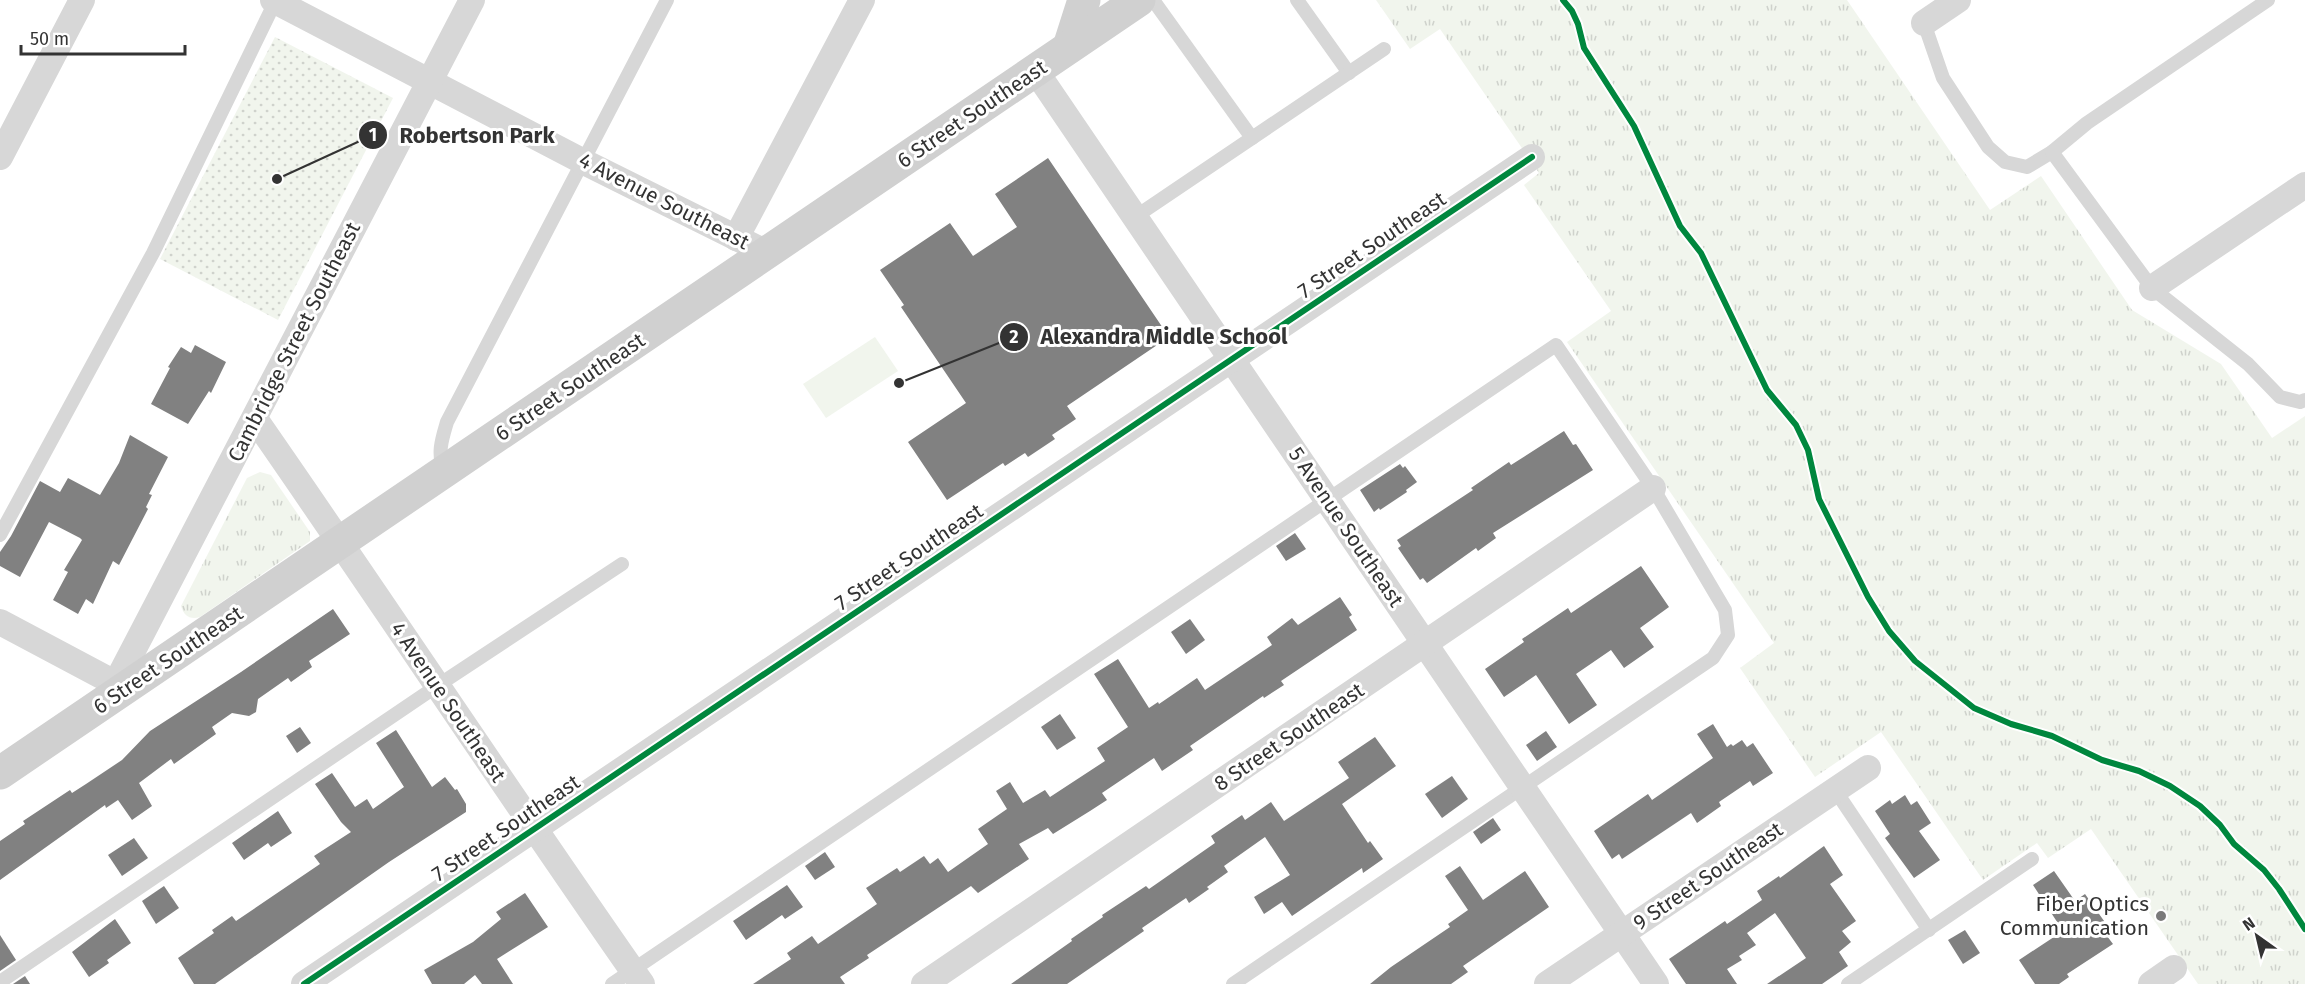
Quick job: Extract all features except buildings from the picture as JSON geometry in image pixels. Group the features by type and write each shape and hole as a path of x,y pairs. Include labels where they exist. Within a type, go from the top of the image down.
{"street":[{"path":"0,157 82,0"},
{"name":"4 Avenue Southeast","path":"275,0 582,161 767,253"},
{"name":"Cambridge Street Southeast","path":"121,686 255,419 472,0"},
{"path":"736,238 862,0"},
{"path":"1069,47 1084,0"},
{"name":"6 Street Southeast","path":"0,773 121,686 445,472 1139,0"},
{"path":"1924,23 1958,0"},
{"name":"5 Avenue Southeast","path":"1035,70 1656,984"},
{"name":"7 Street Southeast","path":"304,984 1532,157"},
{"path":"2152,288 2305,185"},
{"name":"4 Avenue Southeast","path":"255,419 533,829 629,979"},
{"name":"8 Street Southeast","path":"924,984 1653,488"},
{"path":"0,622 121,686"},
{"name":"9 Street Southeast","path":"1547,984 1868,768"},
{"path":"2151,984 2174,968"}],"lane":[{"path":"0,535 153,253 275,0"},
{"path":"445,472 439,459 447,422 667,0"},
{"path":"1154,0 1252,138"},
{"path":"1297,0 1349,73"},
{"path":"1924,23 1943,78 1988,147 2005,162 2027,167 2052,152 2087,123 2268,0"},
{"path":"1135,217 1384,49"},
{"path":"2052,152 2152,288 2248,364 2280,397 2300,402 2305,400"},
{"path":"629,979 1556,345 1653,488 1725,610 1728,635 1713,658 1233,984"},
{"path":"0,982 436,686 622,564"},
{"path":"1835,790 1929,930"},
{"path":"1848,984 2032,859"}],"green space":[{"path":"1376,0 1847,0 1990,210 2041,176 2132,310 2221,364 2272,438 2305,416 2305,984 2198,984 2091,829 2048,858 2037,843 1983,880 1881,732 1815,777 1740,668 1774,643 1567,342 1611,311 1524,185 1539,173 1440,29 1410,49"},
{"path":"275,37 393,98 278,320 160,259"},
{"path":"875,337 898,371 826,418 803,384"},
{"path":"260,472 271,475 310,532 310,541 200,617 188,616 181,606 247,478"}],"cycle path":[{"path":"1563,0 1572,11 1578,24 1584,48 1634,126 1680,226 1701,253 1767,390 1796,425 1808,450 1819,499 1868,597 1889,631 1915,661 1974,708 2011,724 2052,736 2102,760 2139,771 2170,786 2200,806 2220,825 2234,844 2264,870 2305,929"},
{"path":"304,984 1532,157"}],"place":[{"name":"Robertson Park","path":"277,179"},
{"name":"Alexandra Middle School","path":"899,383"},
{"name":"Fiber Optics Communication","path":"2161,916"}]}
